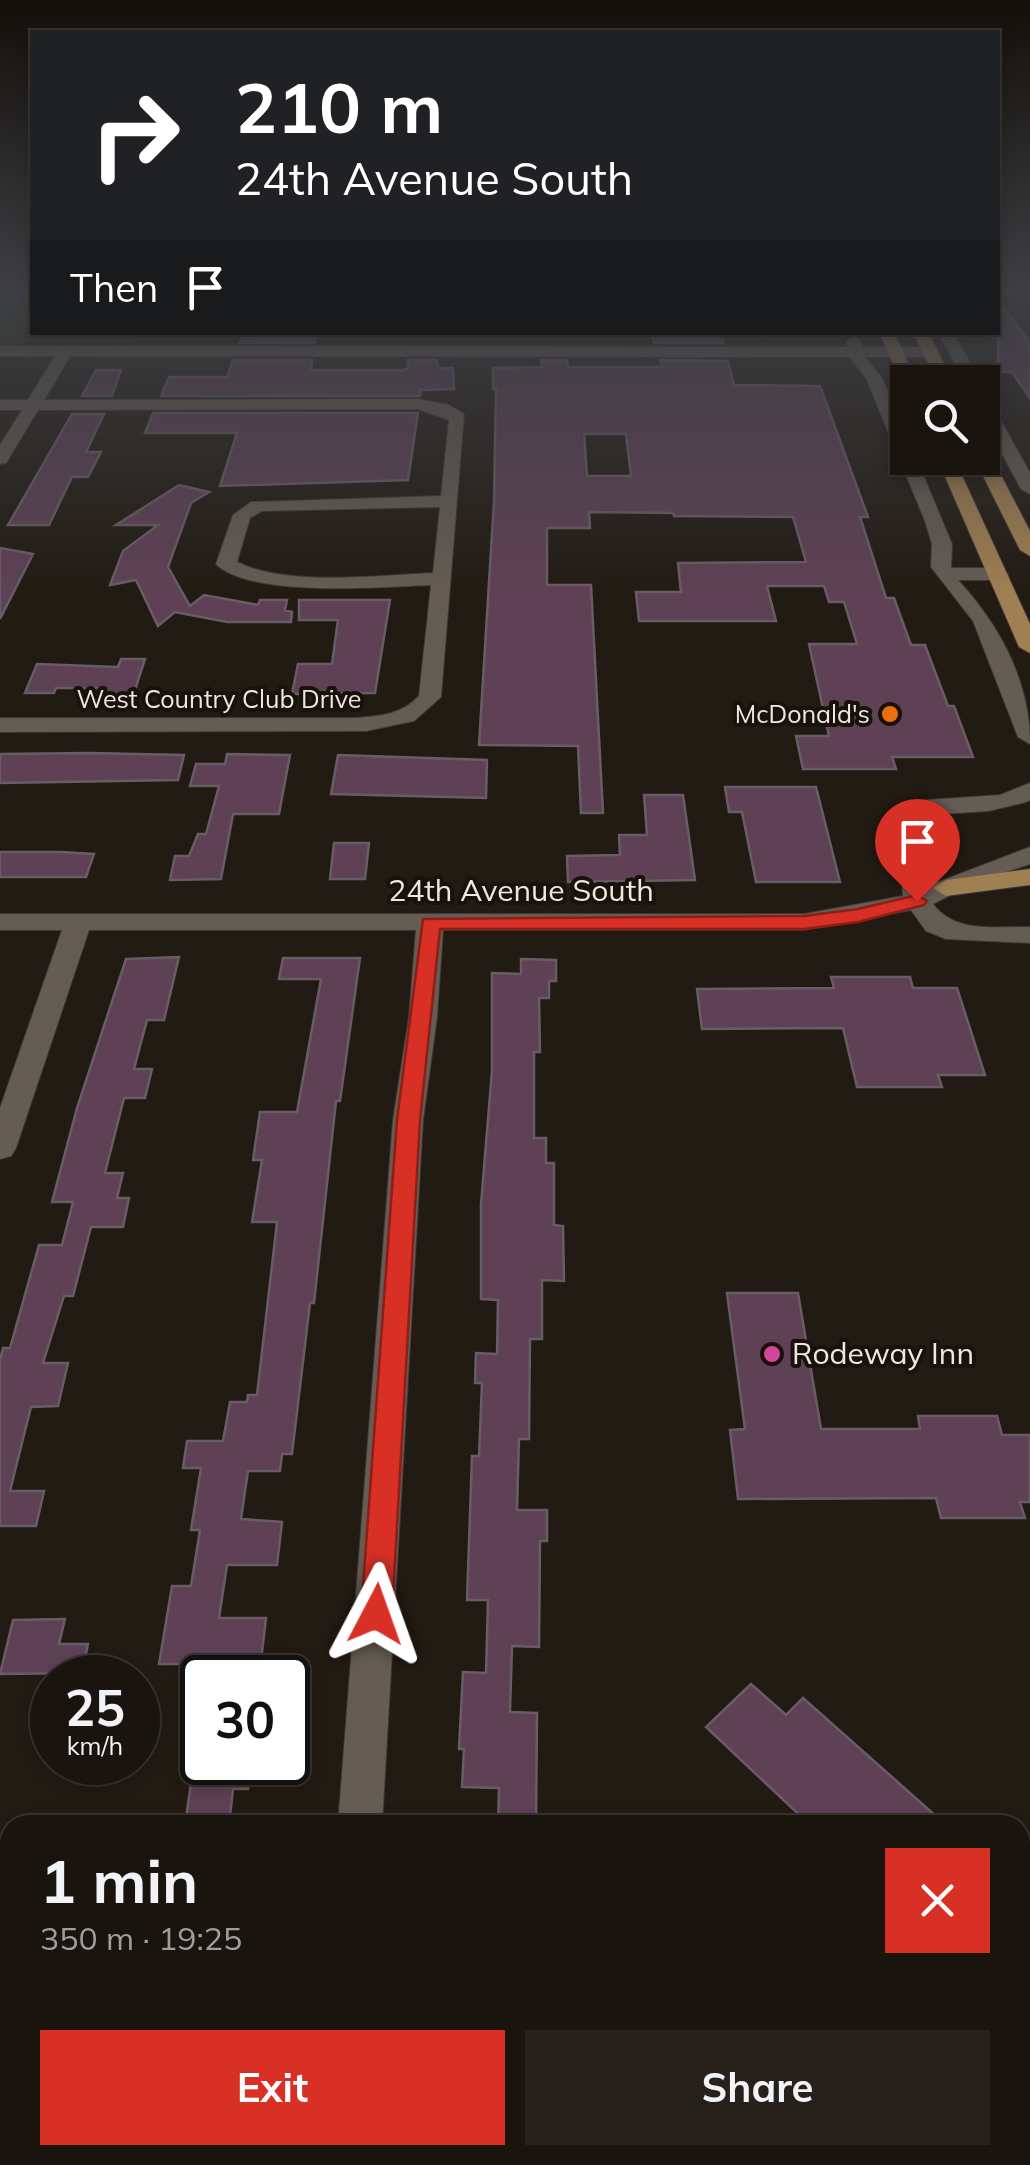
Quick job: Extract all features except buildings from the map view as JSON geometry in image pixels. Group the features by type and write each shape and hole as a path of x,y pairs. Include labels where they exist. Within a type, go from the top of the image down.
{"main road":[{"path":"953,475 1030,647"},
{"path":"992,475 1030,550"},
{"path":"966,501 985,513 1010,556 1027,573"},
{"path":"998,574 1027,573"},
{"path":"946,888 1030,877"}],"street":[{"path":"0,459 41,391"},
{"path":"879,391 934,521 945,574 953,591 982,618 1030,736"},
{"path":"0,406 32,406"},
{"name":"West Country Club Drive","path":"0,726 355,725 404,718 421,709 430,697 458,418 432,406 32,406"},
{"path":"1000,434 1030,489"},
{"path":"442,579 272,578 237,573 226,564 242,515 258,506 285,502 450,501"},
{"path":"945,574 998,574"},
{"path":"1030,790 1005,801 934,803 912,811 909,826 917,901 935,925 956,934 1030,935"},
{"name":"24th Avenue South","path":"0,922 804,922 858,916 917,901 1030,855"},
{"path":"0,1148 38,1050 78,923"},
{"path":"361,1815 408,1120 423,1017 430,923"}],"place":[{"name":"McDonald's","path":"890,714"},
{"name":"Rodeway Inn","path":"772,1354"}],"route":[{"path":"376,1614 408,1120 423,1017 430,923 804,922 858,916 917,901"}]}
